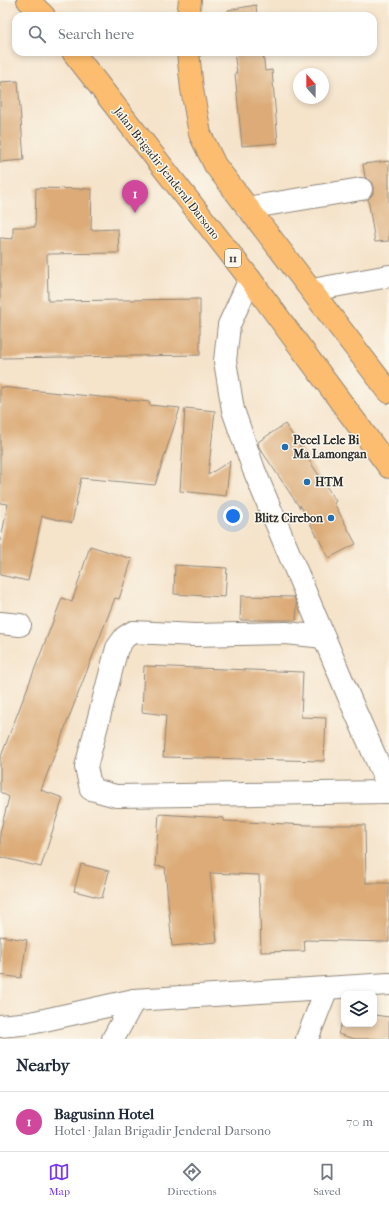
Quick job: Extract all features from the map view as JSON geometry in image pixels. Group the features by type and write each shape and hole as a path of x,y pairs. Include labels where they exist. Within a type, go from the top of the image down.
{"highway":[{"path":"28,0 40,12"},
{"path":"188,12 190,0"},
{"name":"Jalan Brigadir Jenderal Darsono","path":"76,56 250,279 389,467"},
{"path":"188,56 192,89 200,134 215,165 389,392"}],"street":[{"path":"247,208 361,189"},
{"path":"312,290 389,276"},
{"path":"250,279 229,325 225,360 233,410 254,470 389,788"},
{"path":"324,636 286,633 195,635 133,632 125,637 117,648 86,766 91,788 116,796 389,792"},
{"path":"0,1026 31,1023 134,1000 389,984"},
{"path":"307,1039 326,988"},
{"path":"113,1039 134,1000"}],"building":[{"path":"256,5 257,12 228,12 228,10"},
{"path":"235,56 263,56 265,71 272,70 278,143 242,146 235,73 237,73"},
{"path":"18,81 24,160 0,162 0,82"},
{"path":"389,161 389,241 375,242 368,199 373,194 373,187 371,181 365,177 363,164"},
{"path":"36,188 92,189 91,230 118,229 119,253 47,254 48,301 200,299 200,355 0,358 0,238 13,239 13,227 35,227"},
{"path":"0,387 150,402 149,405 180,408 155,485 81,478 72,523 42,516 28,581 0,575 0,543 8,504 0,503"},
{"path":"185,408 215,411 208,475 230,461 226,496 180,491"},
{"path":"285,424 336,501 334,503 356,544 329,558 300,505 300,508 259,447 258,442"},
{"path":"90,546 132,559 119,599 115,598 41,790 63,798 41,867 0,857 0,833 9,797 0,792 0,759 62,598 72,602"},
{"path":"175,565 227,568 225,597 174,594"},
{"path":"241,596 294,597 297,605 296,620 240,620"},
{"path":"144,666 303,672 301,717 326,718 324,761 163,757 166,715 142,712"},
{"path":"159,814 224,818 224,821 308,825 365,825 366,883 389,883 389,942 304,940 305,951 261,952 259,875 210,873 217,942 172,946 165,867 155,866"},
{"path":"81,864 109,871 102,898 74,891"},
{"path":"0,936 27,940 21,978 0,975"},
{"path":"377,1015 389,1017 389,1039 355,1039 338,1034 341,1024 341,1027 377,1027"}],"place":[{"name":"Bagusinn Hotel","path":"135,213"},
{"name":"Pecel Lele Bi Ma Lamongan","path":"285,447"},
{"name":"HTM","path":"307,482"},
{"name":"Blitz Cirebon","path":"331,518"}]}
